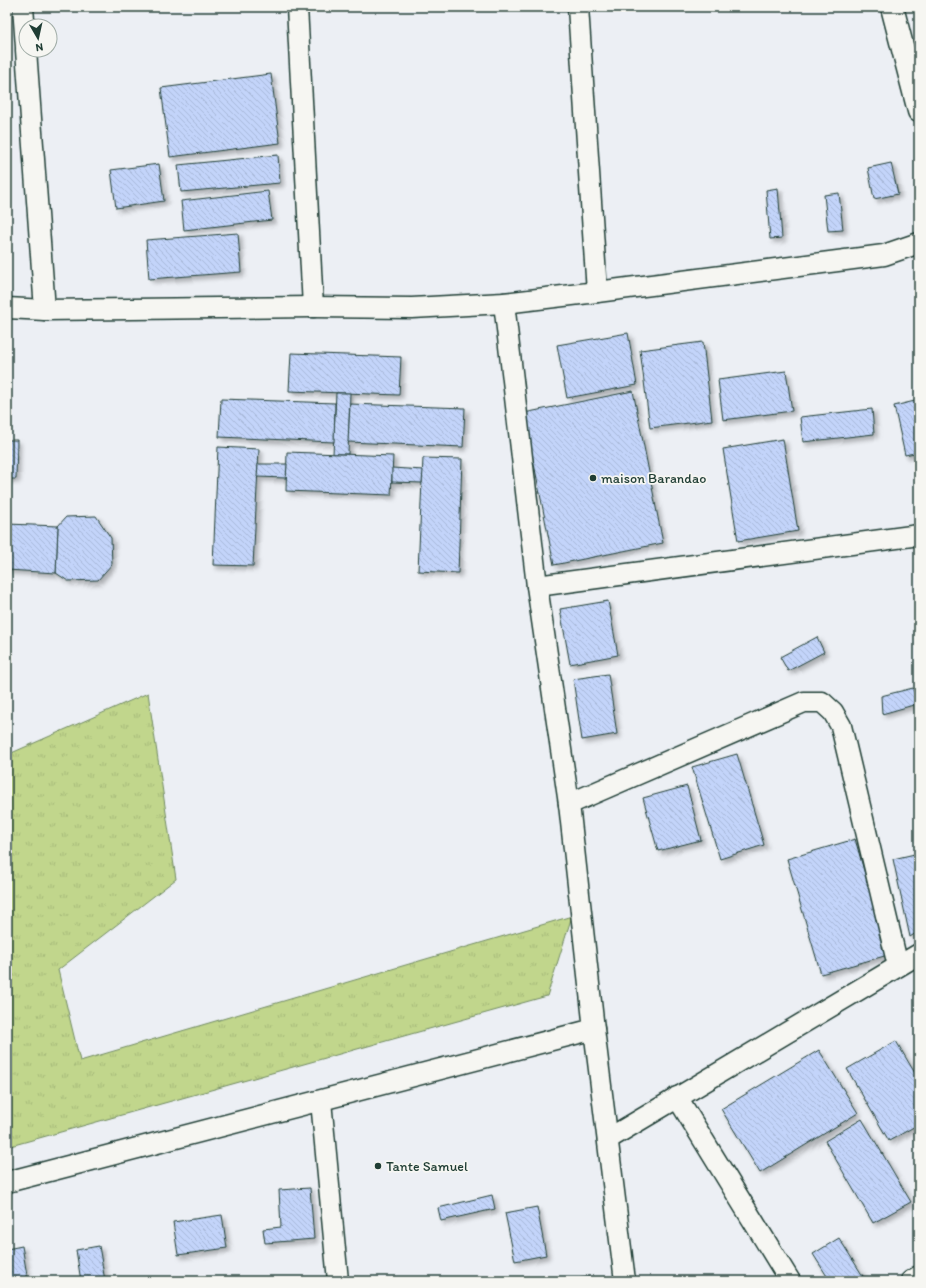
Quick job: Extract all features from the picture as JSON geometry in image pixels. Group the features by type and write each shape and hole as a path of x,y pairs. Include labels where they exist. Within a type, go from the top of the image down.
{"street":[{"path":"23,7 24,18"},
{"path":"297,7 313,307"},
{"path":"578,7 597,292"},
{"path":"892,7 919,111"},
{"path":"27,58 45,310"},
{"path":"7,308 45,310 313,307 412,308 504,303 884,255 919,243"},
{"path":"504,303 537,586 569,804 594,1029 625,1281"},
{"path":"537,586 919,535"},
{"path":"569,804 804,702 822,702 834,712 841,726 898,966"},
{"path":"608,1139 919,954"},
{"path":"7,1182 594,1029"},
{"path":"677,1097 790,1281"},
{"path":"321,1101 338,1281"},
{"path":"911,1281 919,1276"}],"green space":[{"path":"148,693 176,879 58,970 80,1061 572,916 547,996 7,1147 7,755"}],"building":[{"path":"271,74 280,143 170,157 161,88"},
{"path":"278,155 280,183 181,192 178,165"},
{"path":"891,163 898,194 874,199 868,168"},
{"path":"159,164 164,201 116,208 111,170"},
{"path":"778,188 782,238 770,239 766,190"},
{"path":"268,191 272,220 184,230 181,201"},
{"path":"839,193 843,230 828,231 824,195"},
{"path":"238,233 241,272 149,279 146,240"},
{"path":"628,333 637,385 567,398 557,345"},
{"path":"703,342 712,420 650,428 640,350"},
{"path":"291,353 401,357 399,395 289,391"},
{"path":"786,371 792,411 723,420 718,380"},
{"name":"maison Barandao","path":"633,391 663,543 554,565 524,413"},
{"path":"336,393 350,393 348,454 333,454"},
{"path":"221,399 335,403 334,442 219,437"},
{"path":"919,400 919,452 905,455 894,406"},
{"path":"350,404 465,408 463,447 348,442"},
{"path":"872,409 874,434 803,442 800,417"},
{"path":"783,439 798,531 738,541 723,449"},
{"path":"7,440 17,440 16,479 7,479"},
{"path":"218,447 259,449 253,566 213,565"},
{"path":"287,452 393,456 391,495 286,491"},
{"path":"423,458 462,459 458,573 418,571"},
{"path":"258,464 287,464 286,478 257,477"},
{"path":"392,468 423,470 422,483 392,482"},
{"path":"96,516 111,538 112,564 98,580 68,581 56,573 58,526 66,517"},
{"path":"7,524 58,526 56,573 7,570"},
{"path":"608,601 618,655 570,664 560,609"},
{"path":"817,637 824,652 788,671 780,657"},
{"path":"608,674 617,734 582,740 573,679"},
{"path":"913,688 917,704 882,714 881,696"},
{"path":"737,754 764,845 720,859 692,767"},
{"path":"687,786 701,840 658,851 643,798"},
{"path":"855,839 888,955 821,974 787,859"},
{"path":"919,853 919,931 910,937 893,859"},
{"path":"896,1041 919,1080 919,1124 889,1141 847,1069"},
{"path":"819,1050 858,1113 760,1173 721,1109"},
{"path":"862,1119 911,1202 873,1223 825,1141"},
{"path":"310,1188 314,1239 265,1243 263,1229 281,1227 279,1190"},
{"path":"492,1195 495,1209 441,1221 438,1208"},
{"path":"537,1207 546,1255 515,1261 505,1213"},
{"path":"222,1215 227,1248 178,1255 173,1222"},
{"path":"839,1238 866,1281 830,1281 813,1254"},
{"path":"22,1246 28,1281 7,1281 7,1249"},
{"path":"99,1246 105,1281 81,1281 76,1250"},
{"path":"590,1277 590,1281 562,1281"}],"place":[{"name":"maison Barandao","path":"593,478"},
{"name":"Tante Samuel","path":"378,1166"}]}
